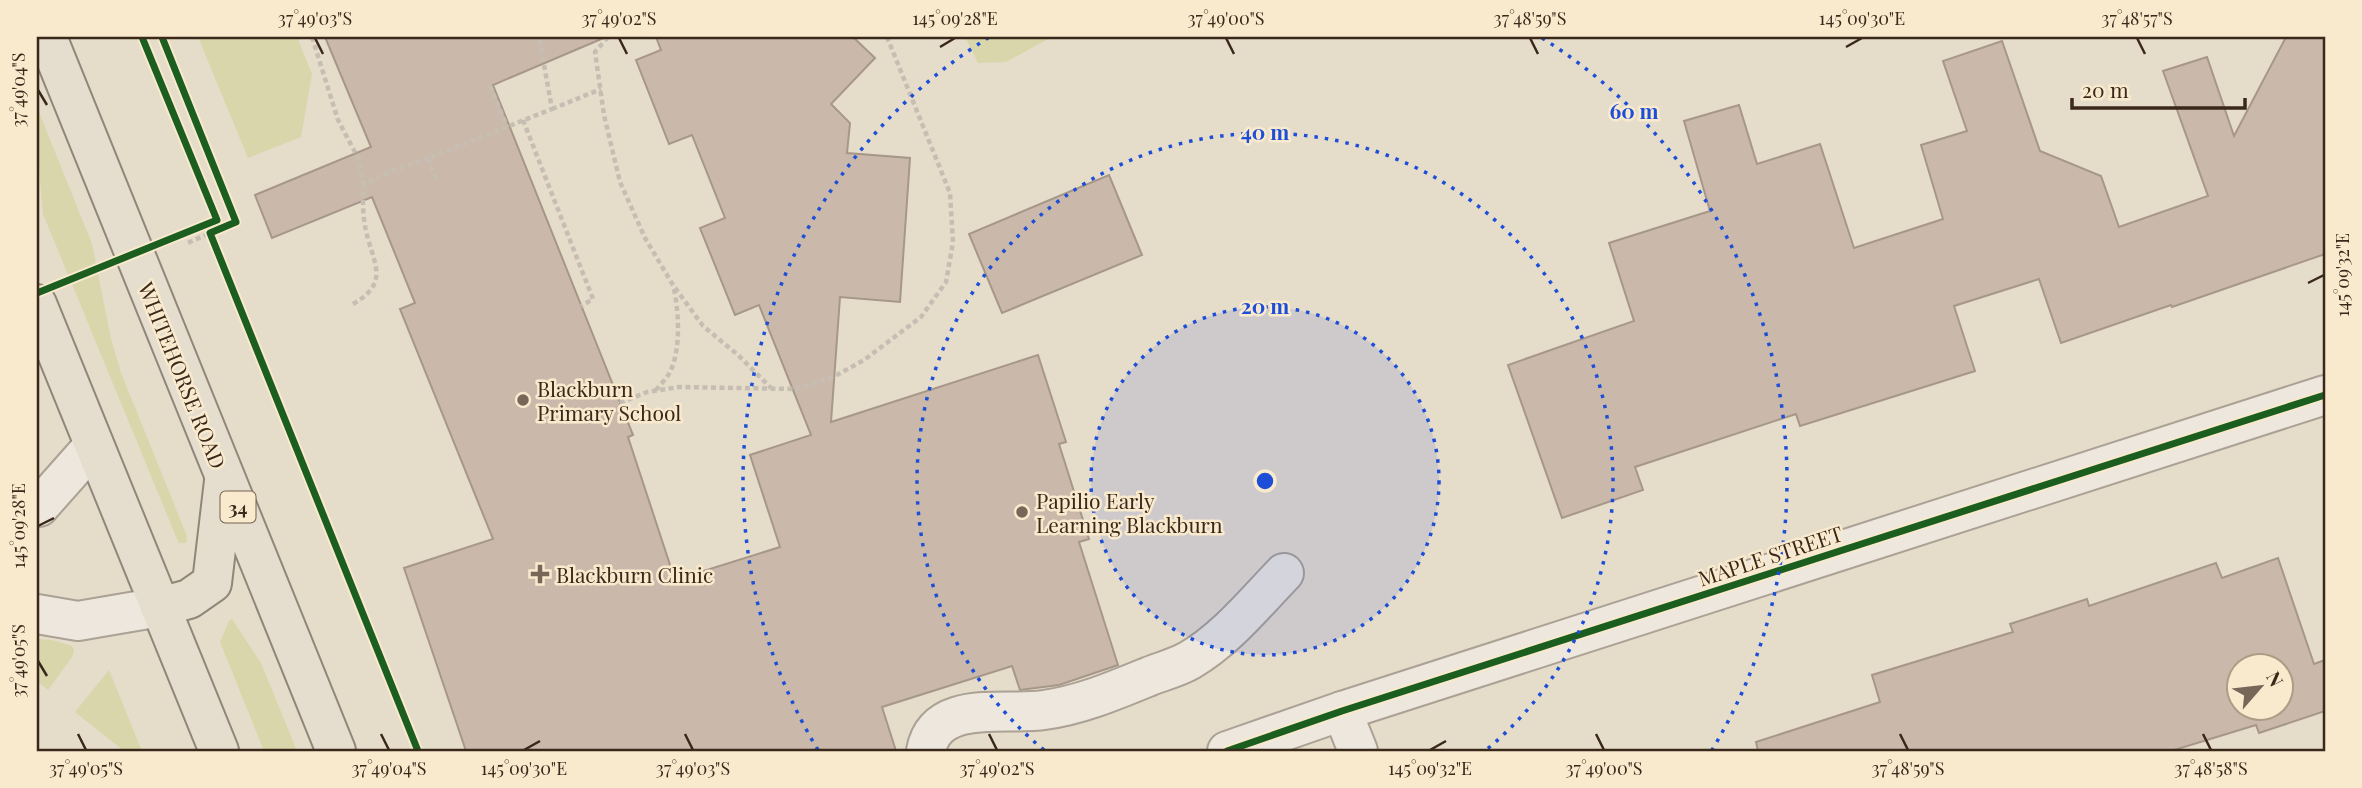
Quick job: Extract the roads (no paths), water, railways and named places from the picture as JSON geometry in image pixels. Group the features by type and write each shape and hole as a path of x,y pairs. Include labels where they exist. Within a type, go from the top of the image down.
{"main road":[{"name":"WHITEHORSE ROAD","path":"47,37 336,751"},
{"path":"37,304 219,751"},
{"path":"160,607 189,599 212,583 225,476"}],"street":[{"name":"MAPLE STREET","path":"1227,751 1342,711 2325,396"},
{"path":"37,507 63,482 94,445"},
{"path":"926,751 931,732 949,719 983,711 1044,710 1089,700 1190,660 1219,638 1284,573"},
{"path":"37,614 78,621 160,607"},
{"path":"1342,711 1358,751"}],"place":[{"name":"Blackburn Primary School","path":"523,400"},
{"name":"Papilio Early Learning Blackburn","path":"1022,512"},
{"name":"Blackburn Clinic","path":"540,574"}]}
